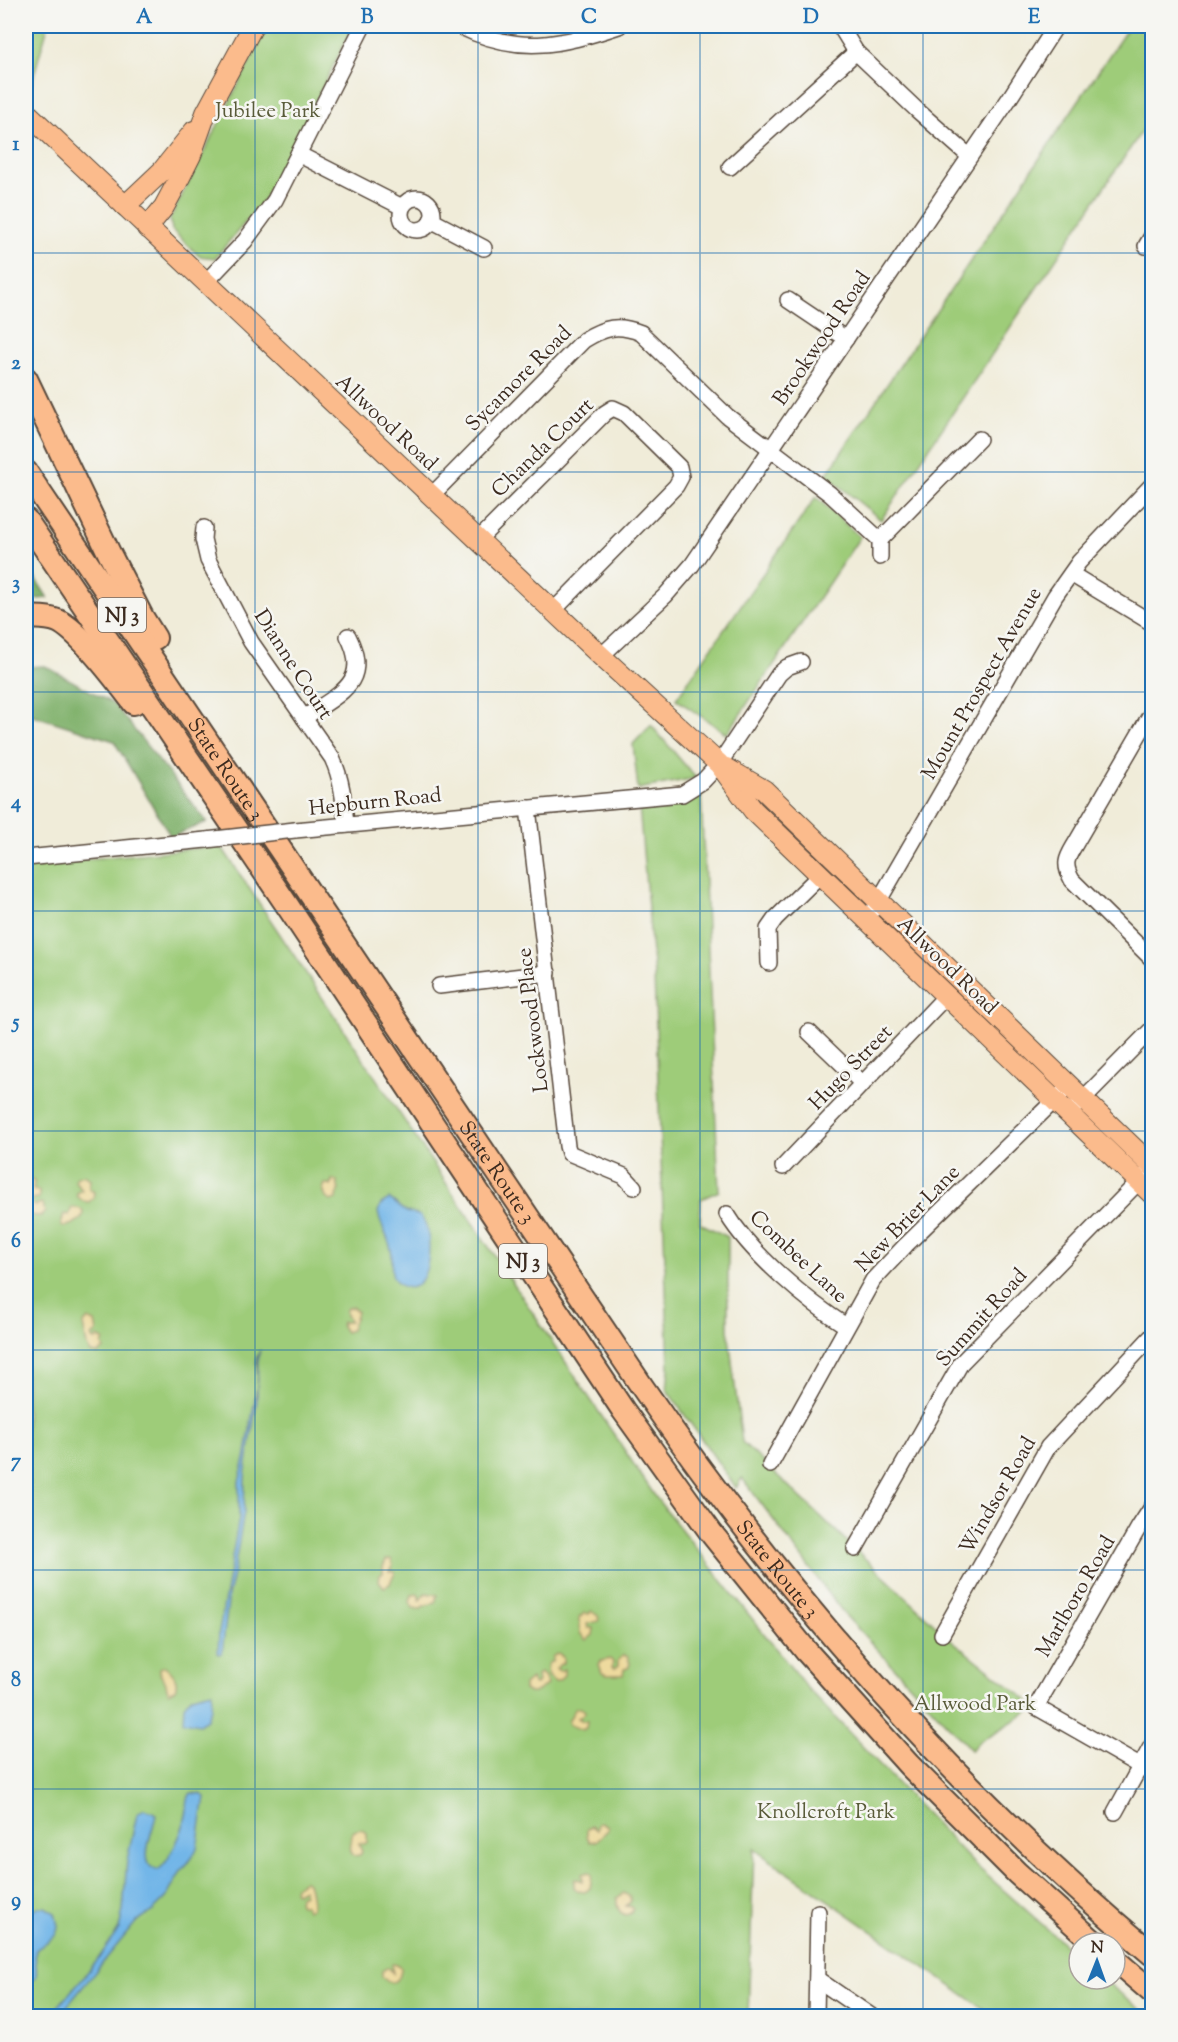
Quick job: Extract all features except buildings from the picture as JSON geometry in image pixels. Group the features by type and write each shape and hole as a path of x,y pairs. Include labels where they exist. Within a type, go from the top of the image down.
{"highway":[{"path":"26,380 136,607 175,672 219,759"},
{"name":"State Route 3","path":"26,471 654,1404 761,1550 852,1660 941,1758 1050,1863 1152,1954"},
{"name":"State Route 3","path":"26,520 645,1441 712,1534 832,1681 922,1779 1017,1873 1082,1931"},
{"path":"26,618 52,619 63,624 88,647 148,721 205,801 380,1065 465,1174"},
{"path":"26,631 49,626 64,628 74,634"},
{"path":"1127,1970 1152,1992"}],"main road":[{"path":"147,228 164,207 180,179 203,120 253,26"},
{"name":"Allwood Road","path":"26,112 718,764 753,810 1061,1107 1149,1177"},
{"path":"125,206 162,171 203,120"},
{"name":"Allwood Road","path":"718,764 764,790 1083,1099 1149,1177"}],"street":[{"path":"205,283 257,226 275,200 363,26"},
{"path":"459,26 496,40 526,44 570,41 619,26"},
{"path":"840,26 856,52 969,156"},
{"name":"Brookwood Road","path":"601,656 682,578 1056,26"},
{"path":"730,167 856,52"},
{"path":"298,154 402,207"},
{"path":"410,199 421,199 430,205 433,215 431,220 424,228 414,230 405,225 401,216 402,207 410,199"},
{"path":"431,220 484,248"},
{"path":"788,300 846,339"},
{"name":"Sycamore Road","path":"432,496 577,347 591,335 608,328 624,328 641,333 727,416 841,503 880,540"},
{"name":"Chanda Court","path":"478,540 605,412 613,408 624,413 679,467 681,477 676,486 553,611"},
{"path":"880,558 880,540 979,439"},
{"name":"Mount Prospect Avenue","path":"868,920 1055,596 1071,574 1152,485"},
{"name":"Dianne Court","path":"204,528 203,539 208,560 251,642 338,770 346,825"},
{"path":"1071,574 1152,622"},
{"path":"304,718 351,682 357,665 357,655 348,636"},
{"name":"Hepburn Road","path":"26,858 682,794 703,781 718,764 779,674 787,667 801,662"},
{"path":"1152,712 1077,841 1067,860 1066,870 1072,880 1152,959"},
{"name":"Lockwood Place","path":"528,808 567,1146 569,1153 624,1176 634,1187"},
{"path":"769,963 768,929 820,874"},
{"path":"439,986 548,974"},
{"name":"Hugo Street","path":"783,1167 946,996"},
{"path":"1061,1107 1083,1099 1152,1029"},
{"path":"809,1032 863,1084"},
{"name":"New Brier Lane","path":"770,1465 873,1280 906,1245 1061,1107 1069,1085"},
{"name":"Summit Road","path":"855,1549 961,1363 1149,1177"},
{"name":"Combee Lane","path":"727,1214 737,1230 777,1271 820,1309 846,1326"},
{"name":"Windsor Road","path":"942,1634 1048,1447 1152,1336"},
{"name":"Marlboro Road","path":"1147,1770 1036,1707 1152,1507"},
{"path":"1115,1812 1147,1770 1152,1745"},
{"path":"816,2016 818,1911"},
{"path":"817,1979 871,2016"}],"green space":[{"path":"26,26 48,26 29,92 26,88"},
{"name":"Jubilee Park","path":"268,26 353,26 278,177 260,205 215,258 199,256 172,230 170,219"},
{"path":"1129,26 1152,26 1152,116 881,520 826,475"},
{"path":"816,497 860,537 727,734 676,699"},
{"path":"26,564 48,598 26,600"},
{"path":"45,666 114,704 207,822 171,837 114,741 26,713 26,667"},
{"path":"651,725 696,778 638,789 633,744"},
{"name":"Allwood Park","path":"701,794 719,1191 701,1199 700,1223 728,1237 728,1329 742,1442 949,1638 1036,1707 979,1742 971,1750 845,1615 742,1478 736,1488 667,1390 669,1368 654,976 639,806"},
{"name":"Knollcroft Park","path":"221,846 657,1499 808,1689 973,1863 1067,1946 1067,1991 1118,1991 1148,2016 994,2016 754,1849 748,2016 26,2016 26,865"}],"sand":[{"path":"83,1175 90,1179 89,1189 94,1192 89,1202 77,1196 77,1193 82,1190 75,1181 77,1177"},
{"path":"27,1179 34,1181 33,1190 39,1191 39,1198 32,1199 30,1202 35,1206 43,1204 45,1212 41,1216 28,1215 26,1211"},
{"path":"332,1180 337,1181 339,1191 336,1199 331,1201 326,1198 323,1189 325,1184 331,1186"},
{"path":"72,1207 81,1209 82,1218 64,1227 61,1224 64,1214 69,1215"},
{"path":"353,1307 357,1312 351,1330 345,1332 341,1326 342,1322 350,1322 346,1312 347,1308"},
{"path":"88,1319 95,1322 97,1332 92,1336 93,1339 98,1337 104,1340 102,1345 104,1349 98,1354 91,1353 87,1346 83,1325"},
{"path":"391,1559 393,1565 389,1571 395,1574 390,1584 384,1587 379,1581 380,1575 383,1573 386,1560"},
{"path":"426,1593 437,1595 435,1603 420,1609 413,1608 410,1602 412,1595 418,1594 420,1600"},
{"path":"591,1611 598,1616 599,1621 587,1624 588,1628 594,1628 593,1635 586,1640 580,1633 580,1618 584,1613 589,1614"},
{"path":"558,1654 563,1657 563,1663 556,1669 560,1671 564,1669 564,1675 555,1682 548,1674 547,1666 552,1662 553,1656"},
{"path":"624,1655 628,1657 630,1664 624,1669 623,1675 602,1673 599,1664 601,1661 610,1659 614,1669 618,1666 618,1660"},
{"path":"165,1666 176,1680 175,1690 169,1693 159,1671 159,1668"},
{"path":"540,1673 545,1677 547,1685 534,1693 524,1690 524,1685 531,1679 536,1685 537,1676"},
{"path":"576,1708 585,1711 578,1718 587,1721 586,1728 582,1730 570,1725 568,1721"},
{"path":"601,1822 608,1826 608,1830 596,1841 590,1842 587,1828 592,1826 597,1830"},
{"path":"361,1829 367,1833 367,1842 359,1843 362,1852 360,1855 353,1856 350,1852 352,1835 354,1831"},
{"path":"589,1872 592,1875 590,1888 585,1892 577,1891 574,1887 574,1880 583,1881 582,1874"},
{"path":"304,1881 308,1883 311,1899 311,1908 307,1910 305,1905 300,1905 298,1900 304,1894 304,1889 296,1893 294,1891 295,1887"},
{"path":"624,1893 630,1897 631,1901 626,1906 633,1909 626,1915 619,1911 617,1903 617,1898"},
{"path":"394,1964 401,1968 400,1974 397,1980 388,1982 382,1977 382,1970 387,1967 393,1973 391,1965"}],"water":[{"path":"389,1199 405,1211 420,1216 428,1233 426,1271 421,1281 414,1287 401,1286 392,1274 391,1248 378,1212 381,1204"},
{"path":"260,1350 258,1358 258,1376 256,1359"},
{"path":"257,1384 257,1401 245,1476 244,1512 228,1596 222,1653 218,1654 219,1632 239,1518 239,1481 245,1459"},
{"path":"212,1691 211,1708 207,1719 199,1724 183,1721 184,1706 192,1696"},
{"path":"191,1793 205,1797 197,1848 192,1858 181,1871 166,1898 153,1911 137,1921 59,2016 50,2016 96,1962 119,1929 127,1860 137,1814 144,1809 156,1815 147,1855 148,1862 158,1870 167,1860 179,1837"},
{"path":"39,1907 45,1907 55,1913 58,1926 56,1935 36,1950 36,1977 26,1984 26,1917"}]}
